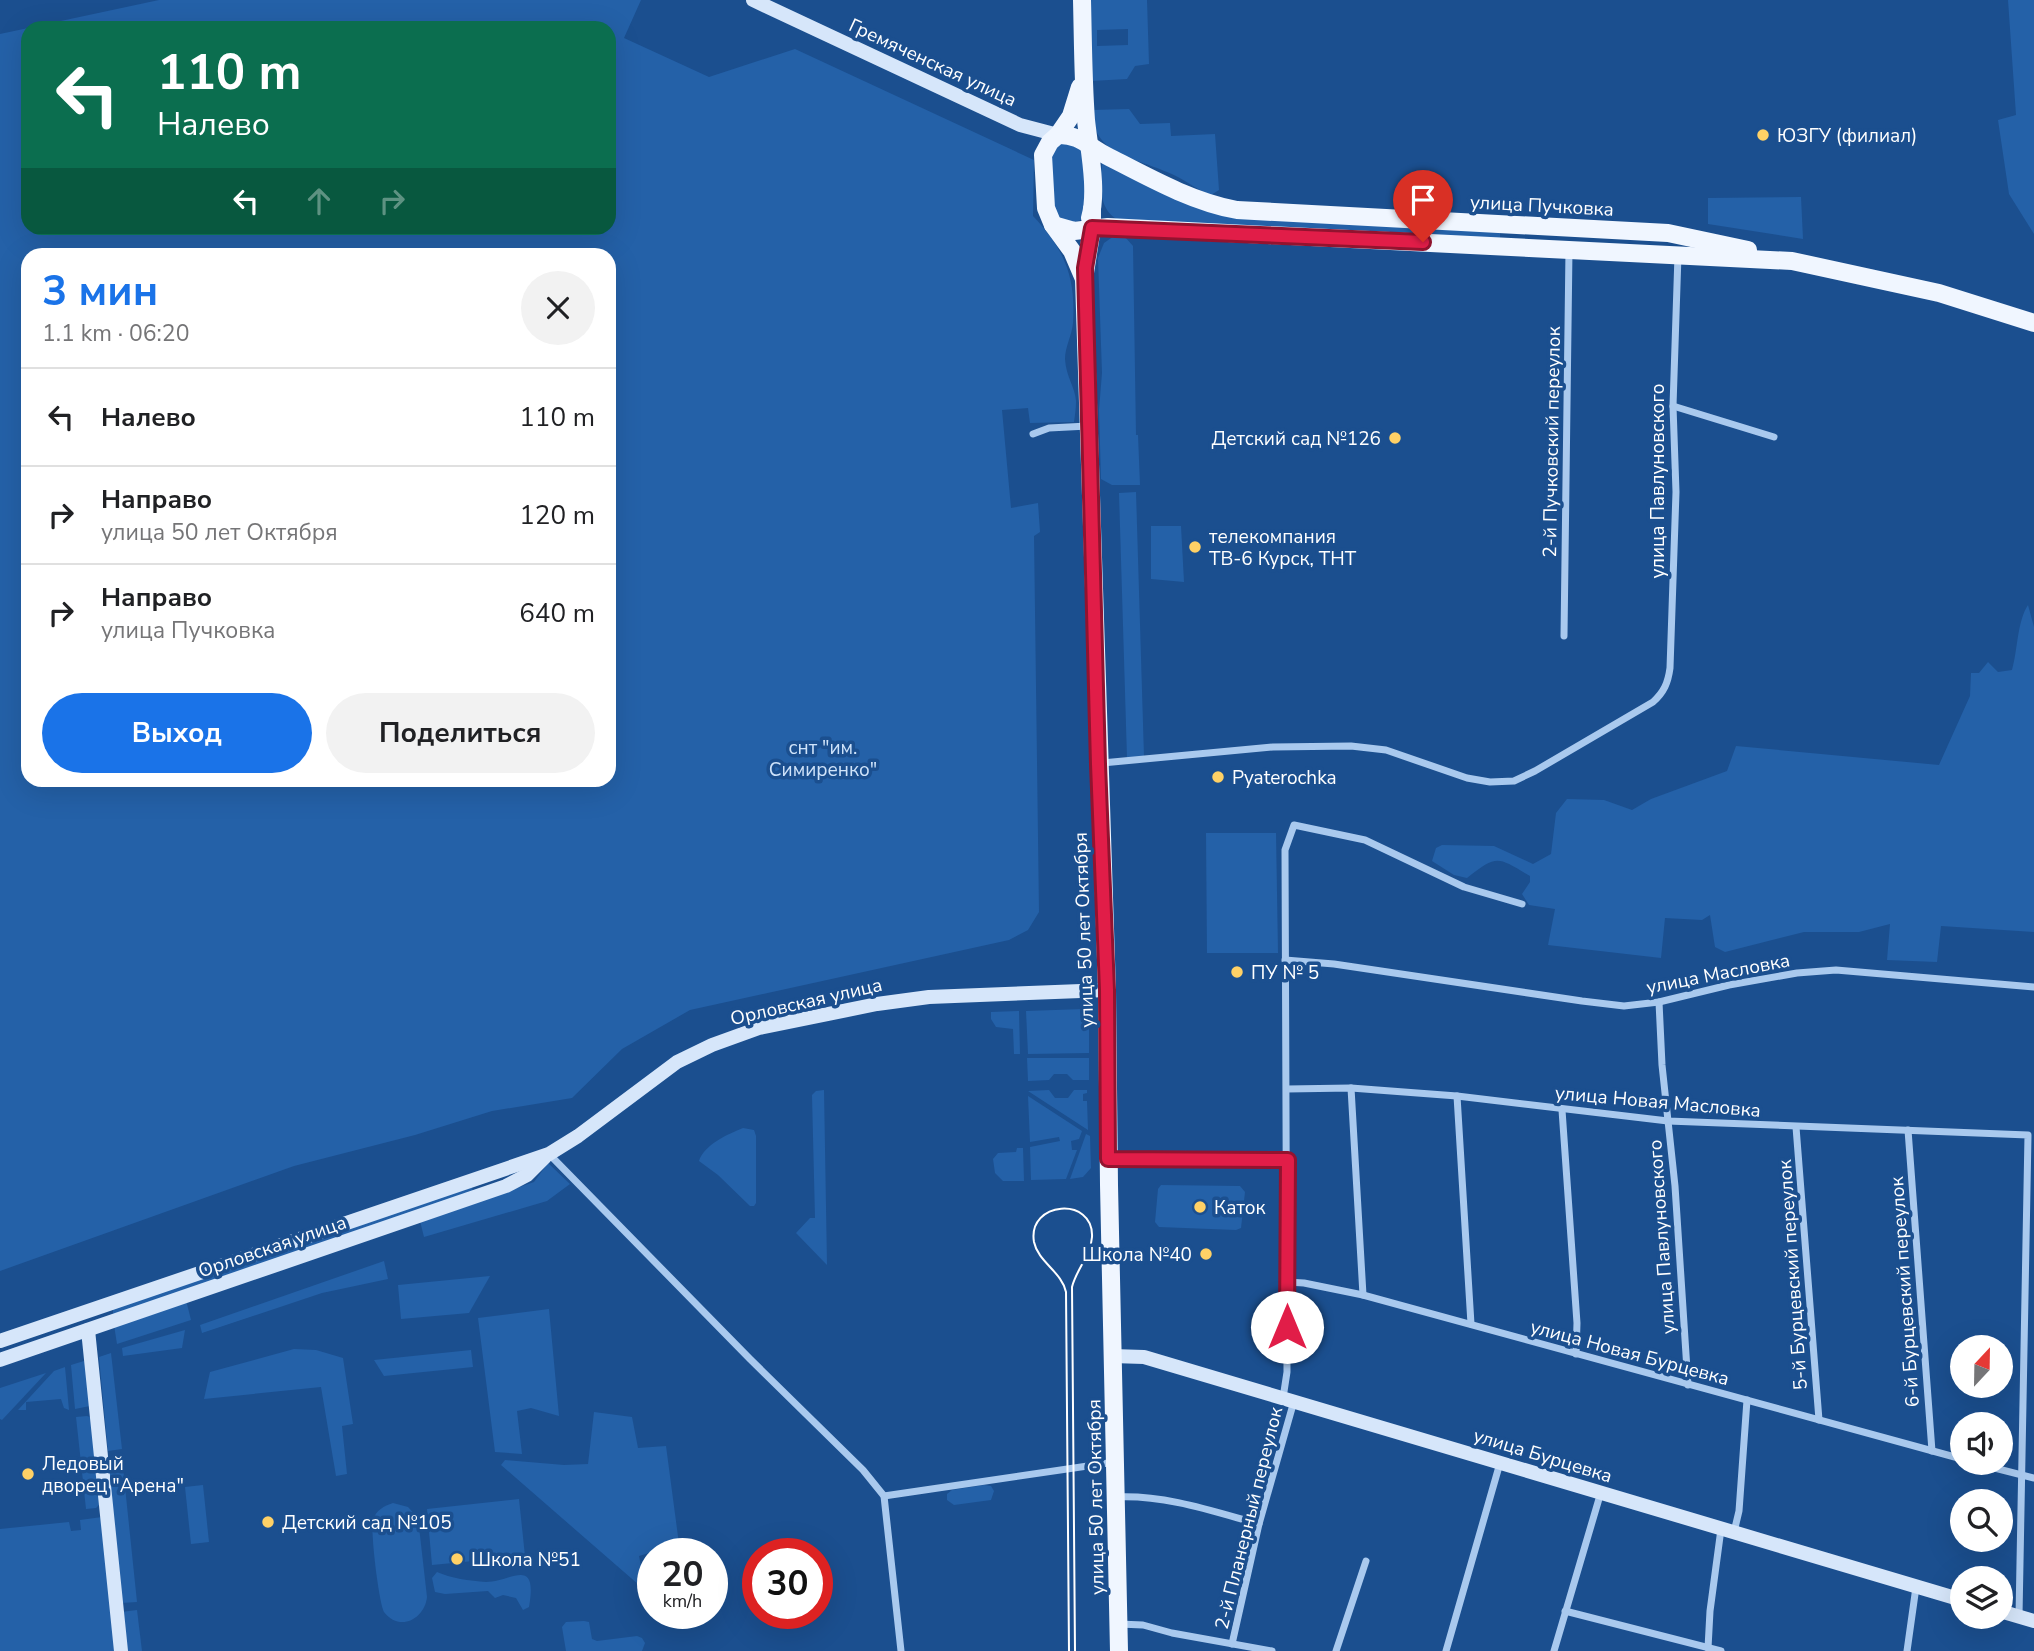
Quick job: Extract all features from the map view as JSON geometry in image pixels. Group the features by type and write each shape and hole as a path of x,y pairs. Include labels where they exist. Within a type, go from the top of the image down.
{"main road":[{"path":"1082,0 1083,67 1090,147"},
{"path":"1083,67 1076,106 1058,135 1049,142 1043,155 1045,208 1072,251 1084,279"},
{"name":"улица Пучковка","path":"1058,135 1075,136 1090,147 1185,194 1225,208 1668,233 1686,249"},
{"name":"улица 50 лет Октября","path":"1090,147 1092,209 1083,230 1107,990 1119,1651"},
{"path":"1510,246 1511,224"},
{"name":"улица Пучковка","path":"1054,225 1083,230 1135,228 1569,249 1686,249 1792,261 1939,293 2034,323"}],"street":[{"name":"Гремяченская улица","path":"753,0 1020,124 1058,135"},
{"path":"1020,124 1035,138 1043,155"},
{"name":"2-й Пучковский переулок","path":"1564,636 1569,249"},
{"name":"улица Павлуновского","path":"1098,764 1262,748 1351,746 1386,750 1467,778 1490,782 1514,781 1653,702 1668,682 1670,668 1675,492 1673,406 1686,249"},
{"path":"1673,406 1774,437"},
{"path":"1033,434 1049,429 1088,426"},
{"name":"2-й Планерный переулок","path":"1232,1644 1289,1399 1284,960 1285,850 1294,825 1365,841 1464,887 1522,904"},
{"name":"улица Масловка","path":"1284,960 1334,964 1624,1006 1659,1002 1797,972 1836,970 2034,987"},
{"name":"Орловская улица","path":"0,1360 506,1186 527,1175 549,1154 578,1136 677,1062 720,1041 759,1028 877,1004 929,997 1107,990"},
{"name":"улица Павлуновского","path":"1659,1002 1688,1385"},
{"path":"1351,1088 1363,1295"},
{"name":"улица Новая Масловка","path":"1287,1089 1351,1088 1458,1096 1668,1121 2028,1135 2023,1476"},
{"path":"1458,1096 1471,1324"},
{"path":"1562,1110 1577,1323 1576,1354"},
{"name":"5-й Бурцевский переулок","path":"1796,1127 1819,1420"},
{"name":"6-й Бурцевский переулок","path":"1908,1130 1932,1451"},
{"path":"549,1154 863,1470 884,1496 901,1651"},
{"name":"Орловская улица","path":"0,1341 549,1154"},
{"path":"1108,1159 1288,1160"},
{"name":"улица Новая Бурцевка","path":"1287,1282 1363,1295 1950,1456"},
{"path":"83,1313 88,1330 121,1651"},
{"name":"улица Бурцевка","path":"1112,1356 1144,1357 1950,1597"},
{"path":"1565,1611 1716,1650 1710,1611 1727,1530 1739,1511 1747,1400"},
{"path":"884,1496 1115,1462"},
{"path":"1446,1651 1500,1462"},
{"path":"2013,1473 2034,1478"},
{"path":"2019,1616 2023,1476"},
{"path":"1554,1651 1601,1492"},
{"path":"1116,1497 1142,1496 1161,1499 1259,1524"},
{"path":"1336,1651 1366,1561"},
{"path":"1907,1651 1916,1587"},
{"path":"2013,1614 2034,1621"},
{"path":"1119,1624 1143,1625 1272,1651"}],"green space":[{"name":"снт \"им. Симиренко\"","path":"159,0 641,0 624,38 709,77 795,49 1034,160 1033,216 1053,240 1070,277 1073,323 1065,359 1076,401 1074,422 1030,423 1028,408 1002,410 1011,508 1038,503 1040,532 1034,536 1039,912 1028,930 1009,940 690,1010 622,1049 572,1098 492,1111 415,1135 294,1166 0,1271 0,34 21,30 21,235 616,235 616,21 61,21"},
{"path":"1089,0 1147,0 1149,64 1135,66 1127,79 1091,81","holes":["1128,29 1128,45 1097,46 1097,30"]},
{"path":"2008,0 2034,0 2034,234 2009,194 1998,120 2016,115"},
{"path":"1129,109 1140,124 1170,123 1171,136 1215,134 1219,190 1211,195 1173,174 1129,158 1107,145 1099,137 1092,110"},
{"path":"1065,142 1082,150 1085,156 1086,210 1081,220 1071,223 1053,215 1051,157 1058,144"},
{"path":"1103,160 1198,203 1500,231 1500,239 1117,219 1106,208 1101,193"},
{"path":"1801,197 1803,239 1708,224 1708,198"},
{"path":"1114,236 1125,237 1133,246 1136,435 1140,485 1112,485 1101,479 1099,410 1102,373 1098,258 1104,243"},
{"path":"1136,492 1144,757 1127,758 1119,493"},
{"path":"1151,526 1181,526 1184,582 1151,579"},
{"path":"2028,605 2034,627 2034,932 1941,926 1937,962 1887,960 1890,924 1859,932 1804,932 1725,952 1715,947 1710,915 1702,920 1665,918 1661,958 1548,945 1555,909 1529,905 1522,894 1530,882 1530,876 1498,861 1485,865 1467,878 1454,875 1432,861 1436,848 1442,845 1494,846 1533,864 1551,854 1556,813 1567,799 1604,800 1632,810 1651,799 1727,771 1736,746 1939,765 1970,696 1971,673 1979,673 1988,662 1998,672 2012,670 2020,628"},
{"path":"1206,833 1276,833 1278,953 1207,953"},
{"path":"1084,1009 1089,1014 1089,1053 1028,1054 1026,1011"},
{"path":"1019,1011 1020,1054 1014,1054 1013,1029 996,1027 991,1019 991,1012"},
{"path":"1027,1058 1089,1058 1089,1080 1073,1080 1067,1074 1054,1074 1049,1080 1028,1081"},
{"path":"824,1090 827,1265 796,1233 810,1218 815,1218 812,1095 816,1091"},
{"path":"1049,1090 1055,1098 1068,1098 1074,1090 1087,1090 1087,1093 1083,1094 1083,1101 1087,1101 1088,1130 1028,1091"},
{"path":"1028,1096 1082,1131 1079,1139 1071,1141 1072,1150 1077,1150 1066,1179 1031,1180 1030,1147 1060,1141 1059,1137 1030,1142"},
{"path":"743,1128 754,1130 756,1136 754,1206 750,1206 699,1161 711,1145"},
{"path":"1086,1134 1090,1136 1091,1168 1083,1177 1070,1179"},
{"path":"1017,1148 1023,1148 1024,1181 1003,1181 995,1173 993,1159 998,1153 1016,1152"},
{"path":"548,1163 570,1184 547,1201 424,1237 420,1221 534,1182"},
{"name":"Каток","path":"1161,1185 1240,1186 1245,1192 1241,1228 1159,1227 1155,1222 1158,1189"},
{"path":"472,1187 473,1192 113,1313 113,1309"},
{"path":"384,1261 388,1279 322,1293 202,1333 200,1325"},
{"path":"490,1276 469,1313 401,1319 398,1285"},
{"path":"186,1300 191,1320 117,1344 114,1325"},
{"path":"549,1309 559,1416 531,1408 517,1411 522,1454 495,1452 478,1318"},
{"path":"185,1330 182,1348 123,1356 122,1348"},
{"path":"294,1349 316,1350 343,1358 353,1424 342,1426 347,1474 336,1476 321,1387 204,1399 210,1372"},
{"path":"471,1350 473,1367 384,1376 374,1360"},
{"path":"111,1353 122,1449 108,1451 99,1357"},
{"path":"87,1360 90,1406 75,1409 71,1365"},
{"path":"65,1367 69,1410 64,1408 61,1399 26,1402 26,1410 18,1410 54,1371"},
{"path":"46,1373 2,1420 0,1419 0,1388"},
{"path":"594,1412 632,1417 638,1448 666,1446 678,1538 637,1538 637,1583 501,1465 505,1460 564,1465 588,1464"},
{"path":"76,1417 92,1418 100,1504 96,1508 86,1509"},
{"path":"122,1458 137,1602 121,1603 108,1459"},
{"path":"203,1485 209,1542 191,1544 185,1487"},
{"path":"991,1486 994,1491 991,1500 954,1505 947,1500 947,1494 952,1490"},
{"path":"519,1499 525,1556 432,1565 427,1509"},
{"path":"393,1503 408,1507 418,1518 427,1597 417,1617 404,1622 390,1618 384,1612 374,1551 374,1517 381,1509"},
{"path":"102,1517 116,1651 0,1651 0,1529 69,1522 71,1531 81,1530 80,1520"},
{"path":"437,1572 460,1579 486,1582 526,1576 530,1581 531,1591 529,1607 523,1610 516,1598 503,1595 495,1598 488,1591 445,1594 435,1592 432,1578"},
{"path":"137,1610 142,1651 125,1651 121,1612"},
{"path":"566,1622 589,1622 592,1639 597,1641 637,1636 645,1643 642,1651 566,1651 562,1627"}],"tram line":[{"path":"1069,1651 1066,1292 1034,1242 1035,1228 1040,1218 1061,1209 1073,1210 1083,1215 1090,1224 1092,1237 1072,1287 1075,1651"}],"place":[{"name":"ЮЗГУ (филиал)","path":"1763,135"},
{"name":"Детский сад №126","path":"1395,438"},
{"name":"телекомпания ТВ-6 Курск, ТНТ","path":"1195,547"},
{"name":"Pyaterochka","path":"1218,777"},
{"name":"ПУ № 5","path":"1237,972"},
{"name":"Каток","path":"1200,1207"},
{"name":"Школа №40","path":"1206,1254"},
{"name":"Ледовый дворец \"Арена\"","path":"28,1474"},
{"name":"Детский сад №105","path":"268,1522"},
{"name":"Школа №51","path":"457,1559"}],"route":[{"path":"1287,1327 1288,1160 1108,1159 1107,990 1098,764 1085,268 1092,228 1423,242"}]}
